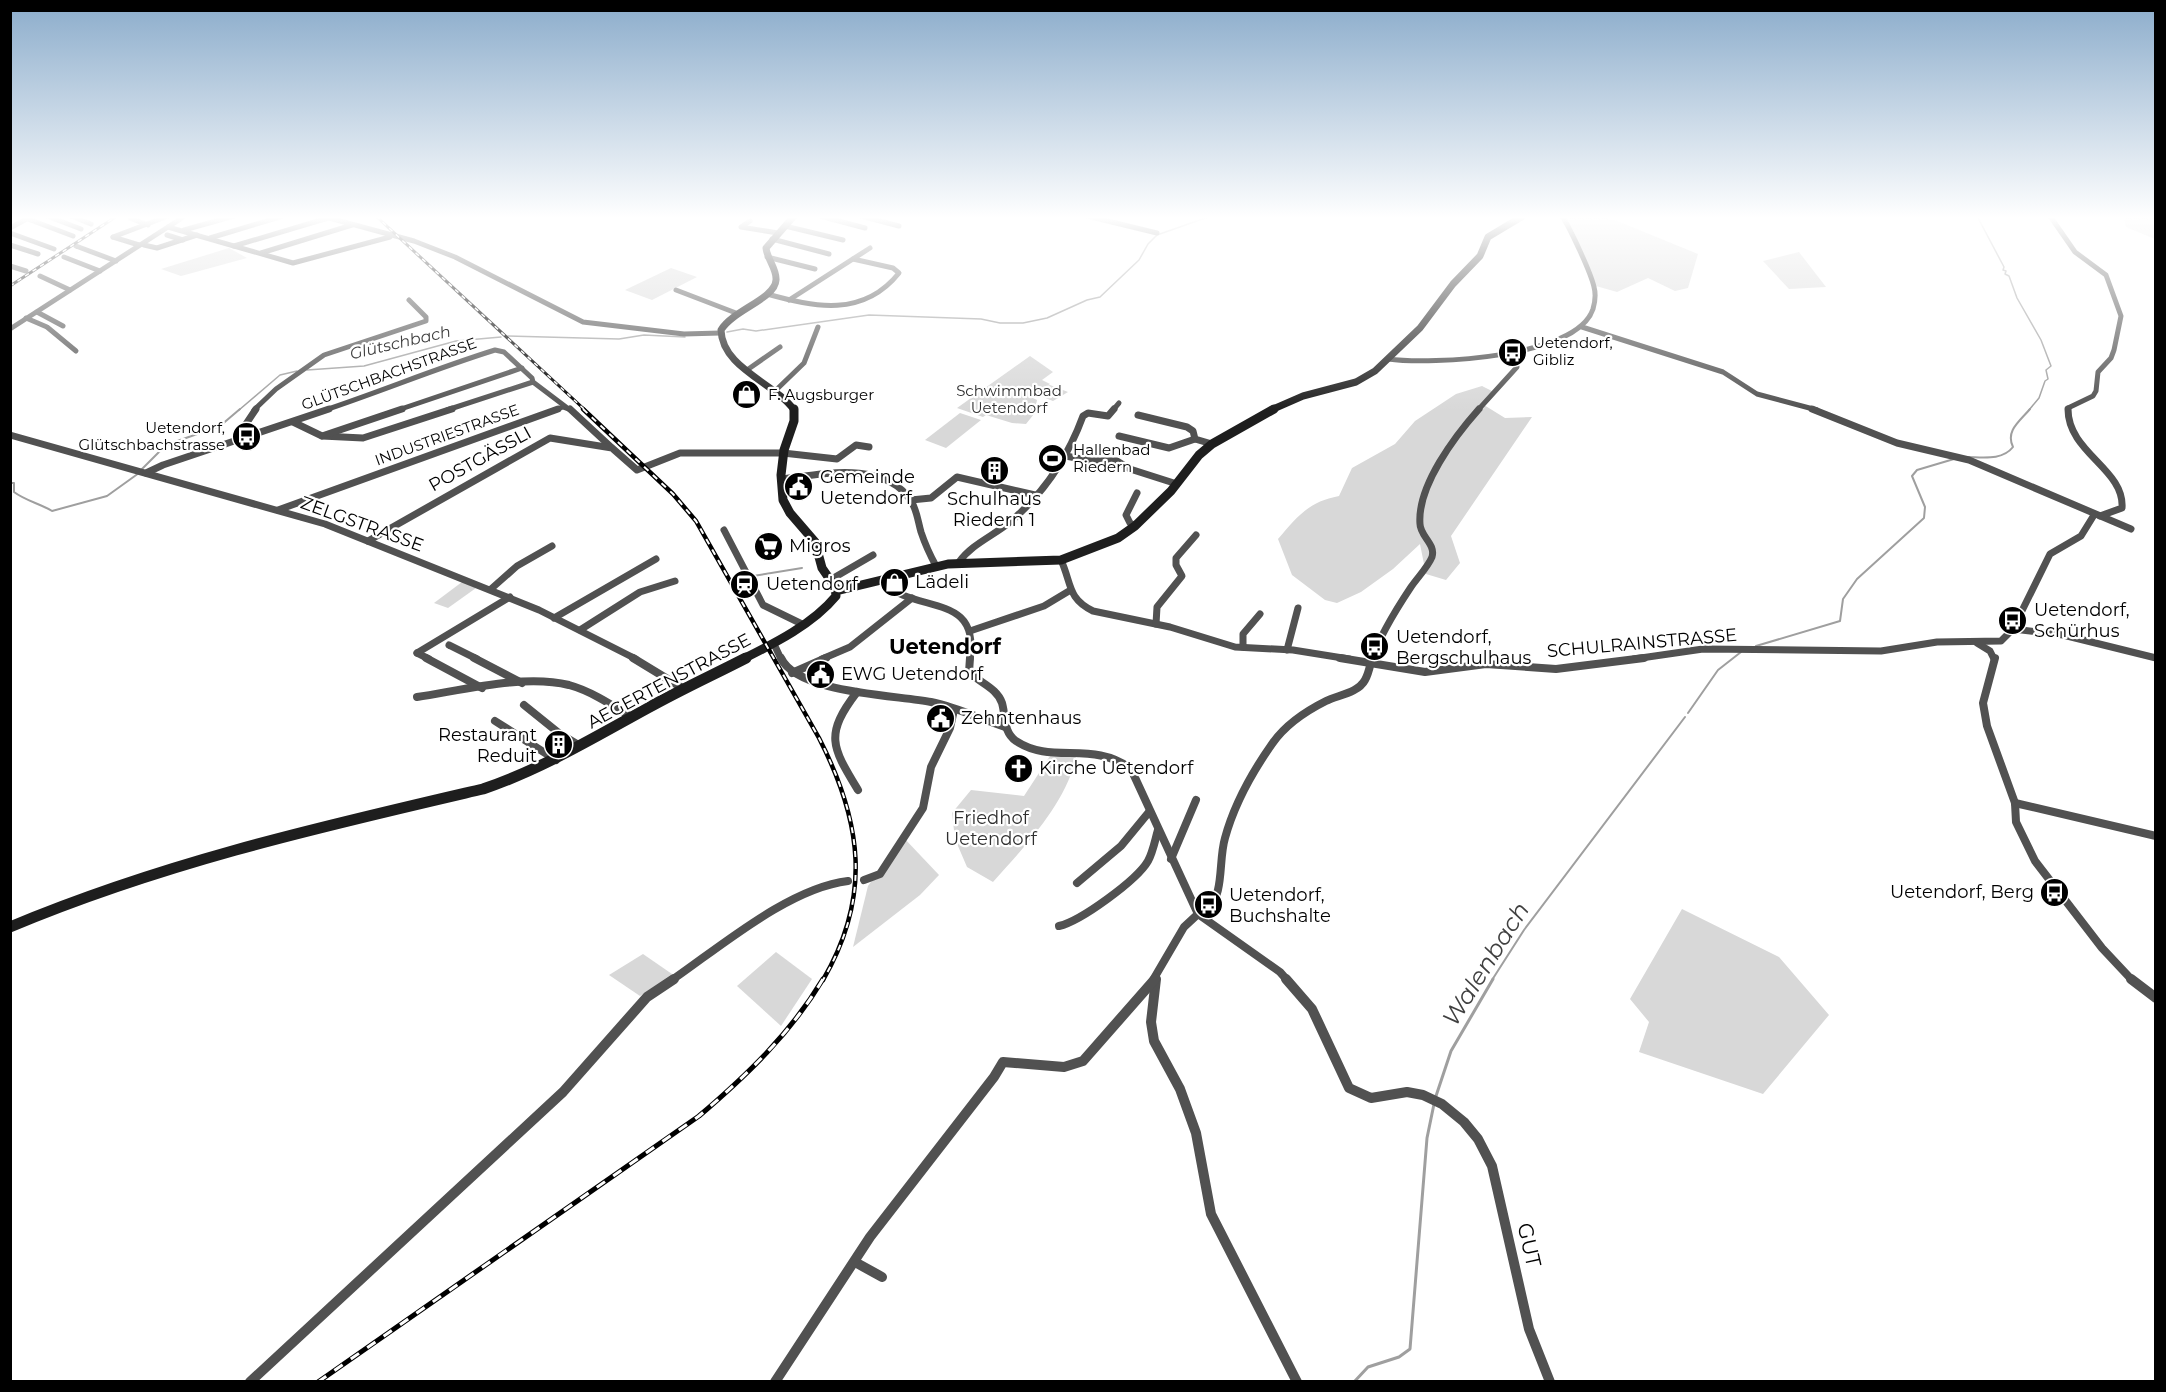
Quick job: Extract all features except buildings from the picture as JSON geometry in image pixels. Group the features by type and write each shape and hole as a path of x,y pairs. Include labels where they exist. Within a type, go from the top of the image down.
{"main road":[{"path":"777,281 767,294 726,322 720,333 724,347 794,411 794,421 783,453 782,479 786,507 814,540 822,568 836,591 959,562 1061,560 1112,541 1135,526 1177,484 1196,459 1212,444 1282,404 1356,382 1372,374 1410,339 1456,281"},
{"name":"AEGERTENSTRASSE","path":"10,927 85,895 184,861 504,782 556,760 631,717 774,644 831,603 836,591"}],"street":[{"path":"51,281 70,290"},
{"path":"10,329 84,281"},
{"path":"504,281 583,322 663,333 720,333"},
{"path":"789,300 819,281"},
{"path":"767,294 816,307 856,303 870,297 889,281"},
{"path":"1386,362 1464,360 1508,355 1560,338 1582,327 1593,310 1594,286 1592,281"},
{"path":"2108,281 2121,316 2114,350 2111,358 2098,372 2096,391 2093,396 2068,408 2067,415 2075,439 2117,488 2123,506 2119,510 2097,516 2081,536 2050,554 2014,625 2001,641 1983,703 1986,726 2015,803 2016,822 2035,861 2117,967 2156,998"},
{"path":"676,290 736,313"},
{"name":"GLÜTSCHBACHSTRASSE","path":"252,436 246,424 251,413 280,385 319,359 334,351 426,321 426,317 409,300"},
{"path":"37,312 63,326"},
{"path":"26,318 62,336 76,351"},
{"path":"774,392 782,387 807,357 810,339 818,327"},
{"path":"1582,327 1723,372 1750,391 1765,398 1824,412 1897,443 1961,457 2131,529"},
{"path":"747,370 780,347"},
{"name":"GLÜTSCHBACHSTRASSE","path":"145,473 408,382 431,369 490,351 501,350 522,368 533,382 566,407"},
{"path":"776,1382 870,1237 994,1077 1003,1062 1048,1067 1076,1065 1087,1058 1156,976 1184,927 1198,914 1207,912 1217,900 1222,850 1233,817 1272,744 1291,724 1309,711 1361,685 1405,596 1432,556 1432,548 1419,529 1422,500 1444,453 1471,418 1517,368 1516,361 1508,355"},
{"name":"GLÜTSCHBACHSTRASSE","path":"322,436 522,368"},
{"name":"GLÜTSCHBACHSTRASSE","path":"294,422 322,436 356,439 376,436 533,382"},
{"path":"959,562 965,553 1009,524 1035,495 1066,456 1076,439 1083,416 1088,413 1108,416 1119,403"},
{"path":"566,407 637,470 680,453 783,453 837,459 856,445 869,447"},
{"name":"INDUSTRIESTRASSE","path":"278,510 566,407"},
{"path":"1138,415 1188,427 1193,431 1195,439"},
{"name":"ZELGSTRASSE","path":"10,435 325,524 510,597 649,666 684,689"},
{"path":"1119,436 1169,448 1195,439 1212,444"},
{"name":"POSTGÄSSLI","path":"368,542 544,440 550,438 612,448"},
{"path":"1066,456 1091,461 1117,461 1130,469 1177,484"},
{"path":"782,479 839,474 873,475 888,480 911,500 921,502 935,497 957,477 1035,495"},
{"path":"1135,526 1130,523 1126,515 1137,493"},
{"path":"911,500 936,566"},
{"path":"724,530 763,605 801,624"},
{"path":"1156,624 1157,607 1182,576 1176,565 1176,558 1196,535"},
{"path":"491,589 517,566 552,546"},
{"path":"972,548 970,556 972,562"},
{"path":"830,580 873,555"},
{"path":"554,618 656,559"},
{"path":"970,631 1044,606 1069,591 1068,573 1061,560"},
{"path":"580,630 640,592 675,581"},
{"path":"882,582 891,591 951,611 960,617 970,631 972,640 969,669 973,676 998,695 1005,727 1012,738 1037,751 1105,754 1119,759 1131,769 1171,860 1198,914"},
{"name":"SCHULRAINSTRASSE","path":"1069,591 1082,606 1093,611 1156,624 1225,645 1287,650 1425,672 1486,664 1556,669 1703,649 1881,651 1937,642 2001,641"},
{"path":"482,688 417,652 510,597"},
{"path":"792,673 850,647 912,598"},
{"path":"1287,650 1298,608"},
{"path":"1243,648 1243,633 1260,614"},
{"path":"2014,625 2156,658"},
{"path":"1977,643 1995,657"},
{"path":"774,644 783,664 792,673 803,678 857,693 932,702 1005,727"},
{"path":"449,645 523,684"},
{"path":"417,697 523,684 568,684 631,717"},
{"path":"857,693 842,711 833,742 836,752 858,790"},
{"name":"AEGERTENSTRASSE","path":"524,705 579,746"},
{"path":"864,880 880,874 923,808 932,767 950,728 954,710"},
{"path":"495,721 556,760"},
{"path":"1171,860 1196,800"},
{"path":"2015,803 2156,836"},
{"path":"1077,883 1121,846 1149,812"},
{"path":"1059,926 1067,924 1109,896 1143,869 1150,860 1158,830"},
{"path":"250,1382 564,1092 647,997 773,910 831,884 848,881"},
{"name":"GUT","path":"1198,914 1283,976 1312,1009 1349,1088 1371,1098 1407,1092 1423,1095 1442,1104 1464,1122 1478,1140 1492,1166 1529,1329 1550,1382"},
{"path":"1156,976 1152,1004 1154,1041 1180,1089 1196,1133 1211,1214 1297,1382"},
{"path":"1138,996 1152,1004"},
{"path":"855,1262 882,1277"}],"green space":[{"path":"644,281 689,281 652,300 625,290"},
{"path":"1594,281 1641,281 1617,292 1596,286"},
{"path":"1654,281 1690,281 1688,288 1675,291"},
{"path":"1782,281 1821,281 1826,287 1789,289"},
{"name":"Schwimmbad Uetendorf","path":"1030,356 1053,372 1042,380 1050,384 1047,386 1068,392 1053,401 1035,394 1031,397 1037,400 1034,414 1026,424 1012,423 986,415 983,417 957,408"},
{"path":"1482,386 1494,392 1484,405 1505,418 1532,417 1451,536 1460,563 1446,580 1426,574 1420,544 1393,569 1361,592 1337,603 1325,600 1292,575 1278,539 1304,511 1319,502 1339,496 1352,468 1395,444 1415,421 1456,394"},
{"path":"960,413 981,420 946,448 925,440"},
{"path":"462,582 476,588 448,608 434,603"},
{"name":"Friedhof Uetendorf","path":"1052,753 1077,753 1065,789 1044,822 993,882 967,867 955,839 952,813 971,790 1024,796"},
{"path":"903,837 939,875 920,895 853,947 868,886"},
{"path":"1682,909 1779,957 1829,1015 1763,1094 1639,1052 1649,1022 1630,999"},
{"path":"776,952 812,979 781,1026 737,986"},
{"path":"643,954 672,974 640,996 609,975"}],"waterway":[{"name":"Glütschbach","path":"727,332 743,329 756,331 869,315 981,319 1000,323 1023,323 1047,318 1087,300 1100,297 1117,281"},
{"name":"Walenbach","path":"2011,281 2017,298 2041,340 2051,366 2046,370 2048,379 2045,381 2039,398 2029,410"},
{"name":"Glütschbach","path":"508,336 619,339 644,335 685,337"},
{"name":"Glütschbach","path":"307,370 364,366 456,341 501,337"},
{"name":"Glütschbach","path":"239,410 280,375 297,371"},
{"name":"Glütschbach","path":"142,469 166,445 220,426 240,409"},
{"name":"Walenbach","path":"1966,457 1991,457 2008,451 2013,447 2012,431 2030,409"},
{"name":"Walenbach","path":"1756,646 1840,621 1843,599 1857,579 1924,518 1925,507 1912,476 1917,470 1954,459"},
{"name":"Glütschbach","path":"10,483 14,483 14,492 52,511 107,496 139,473"},
{"path":"753,576 802,568"},
{"path":"1688,713 1718,670 1741,652"},
{"name":"Walenbach","path":"1492,980 1524,930 1685,717"},
{"name":"Walenbach","path":"1436,1096 1451,1051 1493,979"},
{"name":"Walenbach","path":"1354,1382 1368,1367 1399,1357 1410,1349 1427,1138 1434,1104"}],"railway":[{"path":"10,286 18,281"},
{"path":"446,281 585,410"},
{"path":"583,409 673,494 696,521 819,738 834,769 845,799 852,829 856,859 855,889 849,919 839,949 823,980"},
{"path":"318,1382 699,1116 767,1052 797,1017 823,979"}],"place":[{"name":"Uetendorf, Gibliz","path":"1512,352"},
{"name":"F. Augsburger","path":"747,395"},
{"name":"Uetendorf, Glütschbachstrasse","path":"246,437"},
{"name":"Hallenbad Riedern","path":"1052,459"},
{"name":"Schulhaus Riedern 1","path":"994,470"},
{"name":"Gemeinde Uetendorf","path":"799,487"},
{"name":"Migros","path":"768,546"},
{"name":"Lädeli","path":"894,582"},
{"name":"Uetendorf","path":"745,584"},
{"name":"Uetendorf, Schürhus","path":"2013,620"},
{"name":"Uetendorf, Bergschulhaus","path":"1375,647"},
{"name":"EWG Uetendorf","path":"820,674"},
{"name":"Zehntenhaus","path":"940,718"},
{"name":"Restaurant Reduit","path":"558,745"},
{"name":"Kirche Uetendorf","path":"1018,768"},
{"name":"Uetendorf, Berg","path":"2055,892"},
{"name":"Uetendorf, Buchshalte","path":"1208,905"}],"district":[{"name":"Uetendorf","path":"945,647"}]}
